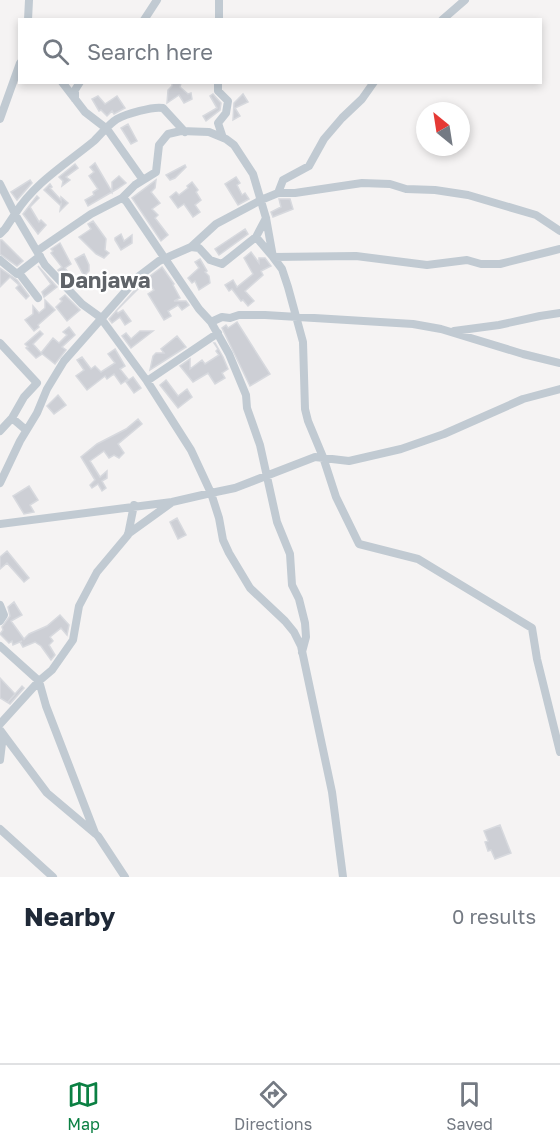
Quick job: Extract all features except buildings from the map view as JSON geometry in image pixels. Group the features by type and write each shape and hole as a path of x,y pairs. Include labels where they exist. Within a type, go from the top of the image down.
{"street":[{"path":"27,18 29,0"},
{"path":"145,18 157,0"},
{"path":"219,0 219,18"},
{"path":"444,18 465,0"},
{"path":"0,119 18,69"},
{"path":"64,84 85,112 107,129 142,180"},
{"path":"75,99 75,90 79,84"},
{"path":"218,84 219,90 228,101 226,113 218,123 223,138"},
{"path":"278,193 283,180 309,166 324,139 362,99 373,84"},
{"path":"0,234 21,203 39,184 119,118 158,107 166,111 185,132"},
{"path":"19,273 39,254 90,214 122,198 142,180 156,172 157,151 163,138 174,131 209,132 234,145 253,174 266,218 273,257"},
{"path":"0,483 64,361 100,317 138,278 164,259 191,247 216,224 261,200 278,193 295,193 362,183 390,184 406,189 468,195 536,215 560,231"},
{"path":"0,184 45,265 82,304 100,317 147,381 191,450 211,493 223,540 229,553 255,594 265,600 294,632 302,652 332,792 343,877"},
{"path":"122,198 211,322 236,366 255,427 277,522 290,554 292,585 299,599 306,637 302,652"},
{"path":"191,247 199,248 210,260 222,264 256,237 266,218"},
{"path":"256,237 282,269 303,342 305,409 308,421 336,497 359,544 418,559 532,628 537,659 560,752"},
{"path":"273,257 356,256 427,265 467,260 481,264 500,264 560,249"},
{"path":"0,260 17,274 19,273 38,298"},
{"path":"451,331 499,325 560,313"},
{"path":"211,322 222,316 296,316 412,324 451,331 560,363"},
{"path":"147,381 218,333"},
{"path":"0,343 37,383 0,431"},
{"path":"0,524 172,502 235,488 306,460 323,457 349,460 401,449 444,434 523,399 560,389"},
{"path":"12,418 26,430"},
{"path":"0,724 52,670 73,640 79,606 97,572 128,535 172,502"},
{"path":"128,535 134,506"},
{"path":"0,606 4,615 0,621"},
{"path":"0,646 39,681 46,706 95,833 125,877"},
{"path":"2,732 47,793 95,833"},
{"path":"0,760 2,732"},
{"path":"0,829 52,877"}],"district":[{"name":"Danjawa","path":"105,279"}]}
